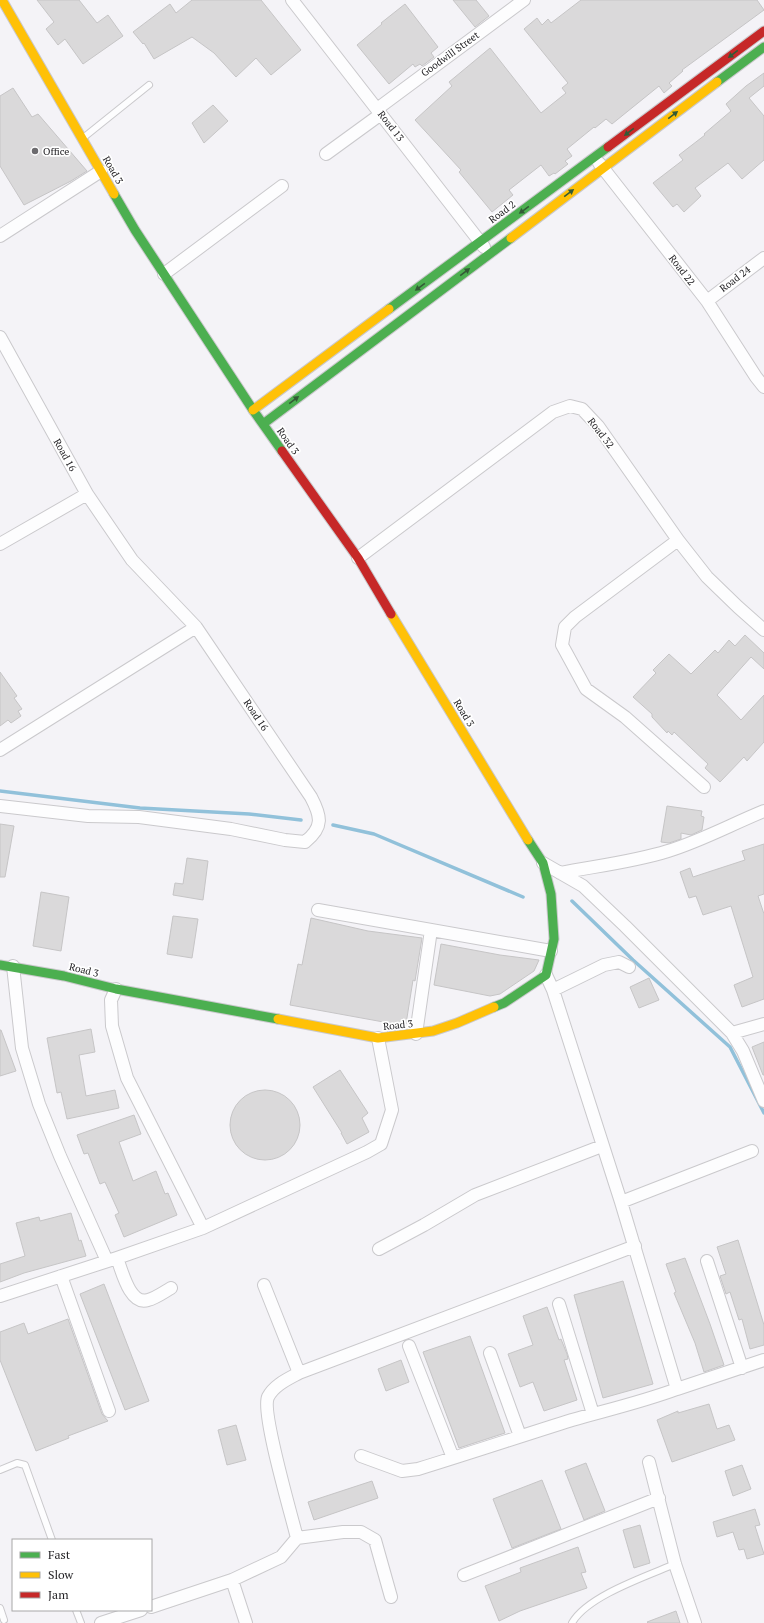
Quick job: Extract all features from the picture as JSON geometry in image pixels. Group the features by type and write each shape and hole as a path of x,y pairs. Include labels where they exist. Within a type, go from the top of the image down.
{"street":[{"name":"Road 3","path":"0,965 13,966 64,976 116,989 378,1038 433,1032 504,1003 546,975 550,951 554,939 550,894 543,863 527,839 358,558 253,410 135,230 2,0"},
{"name":"Road 13","path":"292,0 489,253"},
{"name":"Goodwill Street","path":"326,154 379,111 524,0"},
{"name":"Road 2","path":"253,410 764,31"},
{"path":"263,424 764,47"},
{"name":"Road 22","path":"595,157 602,168 707,301 764,387"},
{"path":"0,236 101,171"},
{"path":"164,274 282,186"},
{"name":"Road 24","path":"707,301 764,258"},
{"name":"Road 16","path":"0,337 87,494 132,560 196,628 311,797 317,808 319,823 315,834 305,842 285,840 231,829 139,817 88,816 0,806"},
{"name":"Road 32","path":"358,558 553,412 570,406 582,409 598,426 678,540 707,576 764,630"},
{"path":"0,544 87,494"},
{"path":"678,540 575,617 565,627 562,645 586,689 624,717 704,788"},
{"path":"0,750 196,628"},
{"path":"560,873 639,859 668,851 698,840 764,811"},
{"path":"543,863 588,891 732,1032 743,1051 764,1101"},
{"path":"318,910 550,951"},
{"path":"416,1034 431,930"},
{"path":"553,990 604,966 618,962 629,967"},
{"path":"13,966 22,1048 39,1104 60,1156 112,1260 132,1295 140,1300 147,1300 171,1288"},
{"path":"546,975 553,990 635,1246 677,1389"},
{"path":"116,989 111,1000 112,1026 127,1078 203,1228"},
{"path":"732,1032 764,1024"},
{"path":"0,1296 112,1260 203,1228 367,1152 380,1144 392,1110 378,1038"},
{"path":"379,1249 475,1195 602,1146"},
{"path":"621,1202 752,1151"},
{"path":"297,1538 268,1421 268,1398 278,1384 299,1373 635,1246"},
{"path":"707,1261 742,1368"},
{"path":"61,1276 109,1411"},
{"path":"264,1285 299,1373"},
{"path":"559,1304 593,1414"},
{"path":"409,1346 453,1458"},
{"path":"490,1353 520,1436"},
{"path":"361,1456 402,1471 418,1469 593,1414 631,1405 764,1360"},
{"path":"649,1462 675,1564 695,1623"},
{"path":"464,1575 659,1498"},
{"path":"152,1607 232,1580 281,1557 297,1538 343,1532 361,1532 375,1540 391,1597"},
{"path":"232,1580 243,1622"},
{"path":"101,1623 138,1611"}],"lane":[{"path":"82,139 149,84"},
{"path":"0,1470 17,1463 25,1465 52,1539"},
{"path":"572,1623 574,1618 598,1598 675,1564"},
{"path":"0,1608 4,1620"},
{"path":"76,1611 81,1623"}],"building":[{"path":"37,0 79,0 97,23 108,15 123,36 83,64 65,39 58,45 46,29 54,22"},
{"path":"192,0 261,0 301,50 271,75 256,58 236,77 214,53 192,37 154,59 144,43 143,44 133,32 170,4 176,13"},
{"path":"453,0 476,0 489,16 475,27"},
{"path":"581,0 757,0 764,10 682,70 683,71 669,83 672,86 664,93 659,86 612,124 606,119 595,128 594,127 567,149 572,156 565,161 568,164 555,174 554,173 549,176 541,165 509,190 513,195 492,212 459,172 461,170 415,120 452,86 449,82 490,48 541,113 566,93 562,88 568,83 524,29 537,18 542,25 548,19 551,23"},
{"path":"405,4 438,47 431,53 434,57 422,66 420,64 415,67 413,64 389,84 357,45"},
{"path":"764,73 764,86 749,98 764,116 764,160 742,179 728,163 695,188 701,196 684,212 677,204 673,207 653,183 683,160 679,155 705,135 704,134 731,111 726,104 746,86"},
{"name":"Office","path":"13,88 32,117 38,114 87,171 71,181 24,205 0,166 0,96"},
{"path":"213,105 228,121 204,143 192,123"},
{"path":"745,635 764,653 764,669 751,657 717,695 741,720 764,695 764,742 747,761 744,757 720,782 705,768 708,764 674,732 672,735 668,731 667,733 652,717 652,714 633,697 656,673 653,670 669,654 691,674 715,650 718,653 729,640 735,646"},
{"path":"0,672 17,696 14,698 22,709 18,711 21,716 11,723 8,720 0,726"},
{"path":"667,806 702,811 701,816 704,817 702,830 691,835 681,833 681,839 669,843 661,842"},
{"path":"0,824 14,826 5,877 0,877"},
{"path":"764,844 764,894 758,896 764,914 764,999 742,1007 734,985 753,977 731,906 703,915 696,896 689,898 680,872 690,868 693,877 745,860 742,851"},
{"path":"187,858 208,861 203,900 173,895 175,883 183,884"},
{"path":"41,892 69,897 61,951 33,946"},
{"path":"173,916 198,919 192,958 167,954"},
{"path":"311,918 368,931 422,938 406,1024 400,1025 290,1005 298,964 302,965"},
{"path":"441,944 500,955 539,960 534,971 500,994 490,996 434,985"},
{"path":"649,978 659,1000 639,1008 630,987"},
{"path":"91,1029 95,1052 79,1055 86,1096 115,1090 119,1108 67,1119 61,1092 57,1093 47,1038"},
{"path":"0,1030 16,1071 0,1076"},
{"path":"764,1042 764,1075 763,1075 752,1047"},
{"path":"340,1070 368,1113 362,1118 369,1132 347,1144 342,1133 313,1087"},
{"path":"265,1090 278,1093 290,1100 297,1112 300,1125 297,1138 290,1150 278,1157 265,1160 252,1157 240,1150 233,1138 230,1125 233,1112 240,1100 252,1093"},
{"path":"134,1115 141,1134 119,1142 133,1181 156,1171 165,1194 168,1193 177,1215 124,1237 115,1215 119,1213 105,1182 100,1184 88,1153 84,1154 77,1135"},
{"path":"71,1213 79,1241 81,1240 86,1256 24,1273 0,1282 0,1264 25,1256 16,1223 39,1217 40,1221"},
{"path":"738,1240 764,1325 764,1345 750,1349 742,1319 739,1320 730,1292 726,1294 720,1276 726,1274 717,1247"},
{"path":"685,1258 724,1365 704,1372 695,1343 674,1293 676,1292 666,1264"},
{"path":"623,1281 653,1384 603,1398 574,1295"},
{"path":"104,1284 149,1401 125,1410 80,1294"},
{"path":"547,1307 559,1340 561,1339 567,1354 568,1359 564,1360 577,1400 544,1411 533,1382 520,1387 508,1354 533,1345 523,1316"},
{"path":"68,1319 102,1414 108,1421 68,1436 69,1438 36,1451 0,1360 0,1332 24,1323 28,1334"},
{"path":"470,1336 505,1433 459,1448 423,1352"},
{"path":"401,1360 409,1382 386,1391 378,1369"},
{"path":"709,1404 717,1429 729,1425 735,1440 672,1462 657,1420 678,1411 678,1413"},
{"path":"236,1425 246,1460 227,1465 218,1430"},
{"path":"586,1463 605,1511 584,1520 565,1471"},
{"path":"742,1465 751,1489 733,1496 725,1471"},
{"path":"542,1480 561,1529 512,1548 493,1499"},
{"path":"372,1481 378,1498 314,1520 308,1502"},
{"path":"755,1509 760,1525 755,1526 764,1554 747,1559 744,1549 739,1550 733,1532 717,1537 713,1522"},
{"path":"640,1525 650,1563 634,1568 623,1530"},
{"path":"578,1547 586,1572 581,1573 587,1588 520,1611 499,1621 485,1586 521,1572 520,1568"},
{"path":"676,1611 680,1623 647,1622"}],"waterway":[{"path":"0,791 140,808 249,814 301,820"},
{"path":"333,825 374,834 523,897"},
{"path":"572,901 633,960 730,1047 764,1113"}],"traffic: fast":[{"path":"717,82 764,47"},
{"path":"389,309 608,147"},
{"path":"114,194 135,230 253,410 282,451"},
{"path":"263,424 511,238"},
{"path":"494,1007 504,1003 546,975 554,939 551,894 543,863 528,840"},
{"path":"0,965 64,976 116,989 278,1019"}],"traffic: slow":[{"path":"2,0 114,194"},
{"path":"511,238 717,82"},
{"path":"253,410 389,309"},
{"path":"391,614 528,840"},
{"path":"278,1019 378,1038 433,1031 457,1023 494,1007"}],"traffic: jam":[{"path":"608,147 764,31"},
{"path":"282,451 358,558 391,614"}],"place":[{"name":"Office","path":"35,151"}]}
